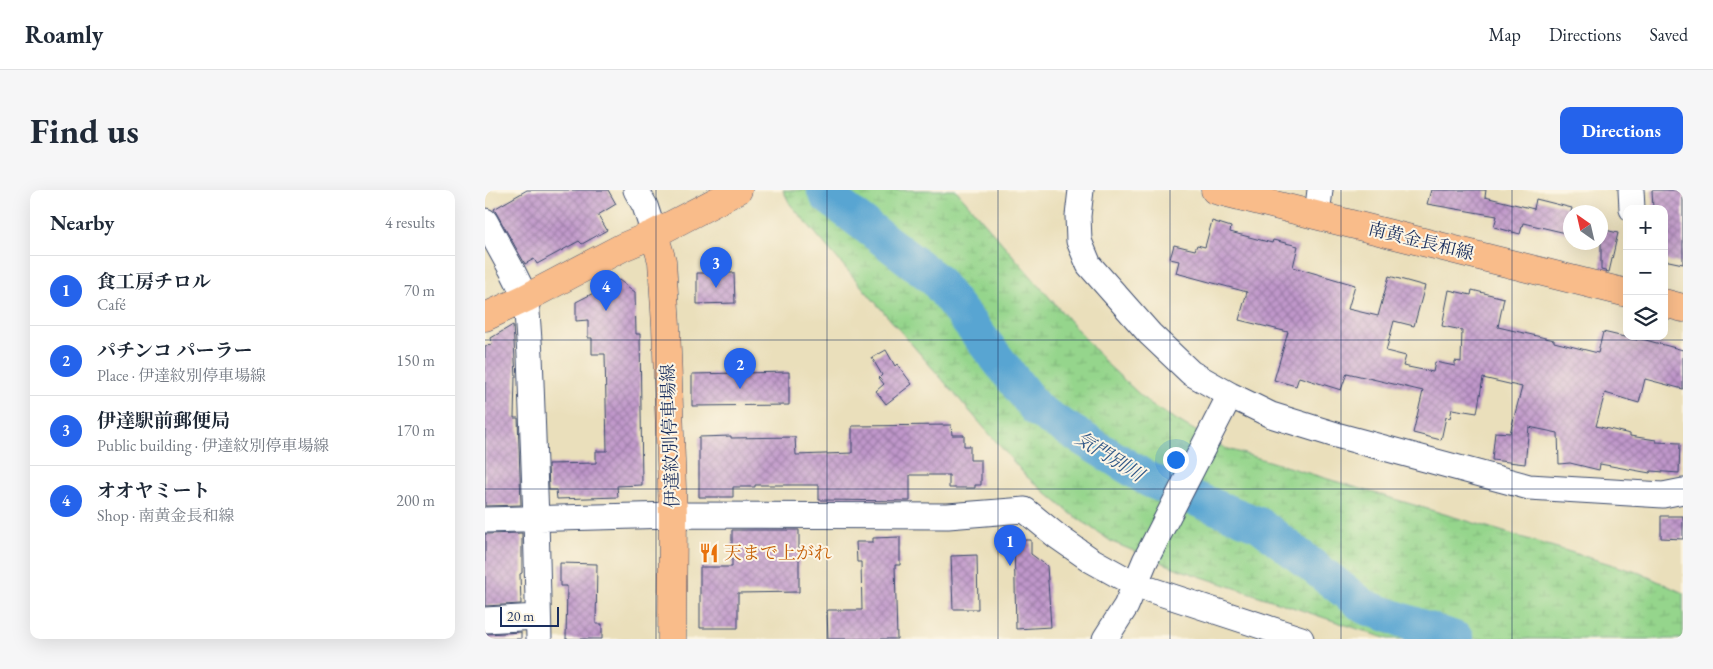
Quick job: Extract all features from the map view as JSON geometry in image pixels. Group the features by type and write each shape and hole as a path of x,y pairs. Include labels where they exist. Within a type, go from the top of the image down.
{"main road":[{"path":"485,317 654,234 738,190"},
{"name":"南黄金長和線","path":"1215,190 1318,203 1623,292"},
{"name":"伊達紋別停車場線","path":"654,234 662,260 666,326 673,515 672,639"},
{"path":"1668,304 1683,308"}],"street":[{"path":"636,190 645,206 654,234"},
{"path":"1081,190 1078,216 1079,241 1089,265 1150,334 1191,373 1231,395 1271,415 1346,438 1529,487 1663,495 1683,491"},
{"path":"1631,190 1632,205"},
{"path":"485,221 526,298 536,519 538,628 485,620"},
{"path":"1105,639 1116,624 1136,585 1145,561 1231,395"},
{"path":"485,520 673,515 948,516 1025,510 1058,537 1091,560 1136,585 1301,639"}],"green space":[{"path":"783,190 956,190 1108,365 1151,405 1225,448 1640,573 1683,593 1683,639 1388,639 1178,569 1112,542 1070,513 1026,476 790,204"}],"building":[{"path":"527,190 608,190 616,204 598,215 607,230 582,244 579,241 537,264 534,259 525,264 494,209"},
{"path":"1431,190 1486,190 1485,197 1534,209 1536,199 1563,206 1563,232 1523,223 1520,234 1494,227 1497,216 1427,204"},
{"path":"1652,190 1683,190 1683,264 1668,261 1668,205 1653,205"},
{"path":"1212,221 1231,227 1230,232 1272,243 1273,240 1298,246 1293,267 1355,285 1348,309 1378,316 1389,276 1425,286 1414,326 1394,321 1386,351 1406,356 1403,366 1433,372 1435,362 1455,366 1455,361 1461,362 1462,330 1442,326 1449,290 1471,295 1472,290 1504,298 1498,327 1554,340 1554,342 1598,353 1603,332 1623,337 1623,340 1646,340 1683,350 1683,389 1645,379 1639,403 1605,393 1596,426 1630,434 1630,436 1656,440 1656,442 1680,443 1679,473 1651,471 1650,473 1600,464 1599,470 1570,463 1559,464 1558,433 1529,427 1525,464 1492,460 1495,432 1510,433 1522,387 1483,378 1477,413 1452,409 1450,418 1446,417 1441,440 1413,433 1423,391 1347,373 1341,390 1299,377 1296,386 1274,380 1288,332 1239,320 1247,292 1176,273 1179,261 1170,259 1174,245 1195,250 1197,245 1205,247"},
{"path":"1608,231 1618,233 1609,272 1601,270 1601,250 1608,250"},
{"path":"697,273 734,273 735,303 697,304"},
{"path":"619,280 635,292 636,334 640,334 642,485 617,486 618,497 557,499 556,490 549,490 548,464 596,463 596,451 607,451 605,354 592,354 592,338 588,338 588,320 576,321 576,302"},
{"path":"513,325 516,377 514,418 518,418 521,505 485,506 485,346 492,345 491,338"},
{"path":"886,350 895,366 897,364 912,384 886,404 876,391 884,384 879,378 882,375 872,358"},
{"path":"789,372 789,405 692,406 692,374"},
{"path":"951,425 952,435 964,435 964,446 970,446 970,460 981,460 981,485 975,485 975,488 949,488 949,475 910,475 910,501 819,500 819,485 733,487 733,497 699,497 699,437 795,437 796,455 852,453 852,426"},
{"path":"1661,516 1683,516 1683,539 1661,538"},
{"path":"732,530 799,530 799,592 738,593 738,628 700,628 700,567 732,567"},
{"path":"522,533 521,604 485,606 485,534"},
{"path":"900,537 900,565 895,565 897,639 828,639 827,610 862,610 861,562 857,562 856,542 873,542 873,538"},
{"path":"1014,540 1031,540 1031,554 1047,566 1051,627 1016,629"},
{"path":"977,555 978,609 953,609 951,556"},
{"path":"560,563 597,564 596,624 602,624 602,639 566,639 567,586 560,586"},
{"path":"521,632 521,639 485,639 485,634"}],"waterway":[{"name":"気門別川","path":"824,190 827,196 935,279 1037,410 1149,480 1260,525 1365,607 1456,639"}],"place":[{"name":"伊達駅前郵便局","path":"716,288"},
{"name":"オオヤミート","path":"606,311"},
{"name":"パチンコ パーラー","path":"740,389"},
{"name":"天まで上がれ","path":"709,553"},
{"name":"食工房チロル","path":"1010,566"}]}
